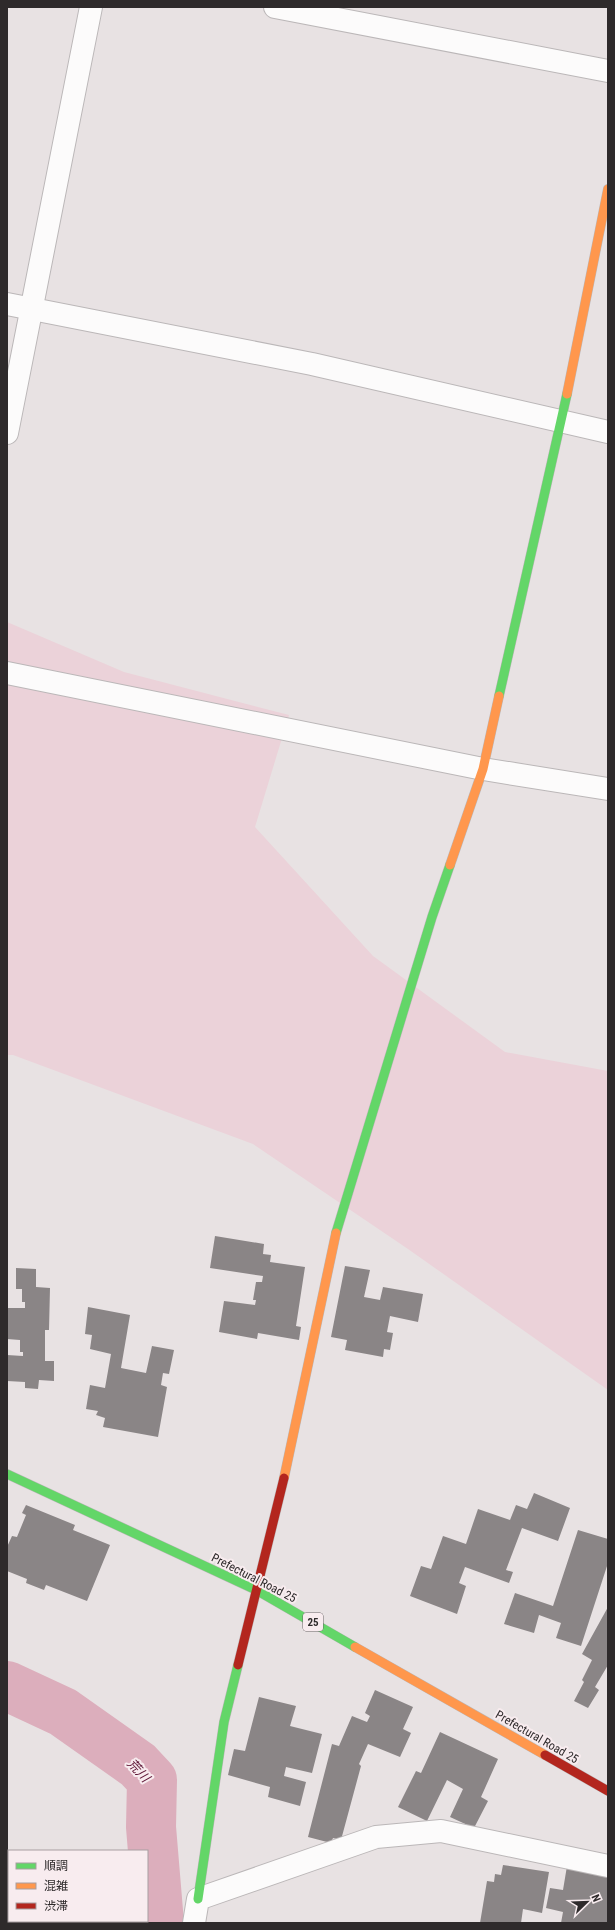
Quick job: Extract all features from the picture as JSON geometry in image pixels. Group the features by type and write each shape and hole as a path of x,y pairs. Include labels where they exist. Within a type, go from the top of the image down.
{"street":[{"path":"7,433 91,7"},
{"path":"275,7 608,71"},
{"path":"194,1923 224,1722 256,1590 276,1516 336,1234 432,917 484,769 561,423 608,189"},
{"path":"7,304 312,364 561,423 608,432"},
{"path":"7,673 484,769 608,789"},
{"name":"Prefectural Road 25","path":"7,1474 256,1590 608,1791"},
{"path":"198,1899 376,1837 441,1831 608,1866"}],"shaded area":[{"path":"7,622 124,672 289,715 255,827 373,956 505,1052 608,1071 608,1390 408,1249 253,1144 13,1055 7,1055"}],"building":[{"path":"215,1236 264,1244 263,1254 271,1255 270,1262 305,1267 296,1326 301,1327 299,1340 258,1333 257,1339 219,1332 224,1301 255,1305 256,1300 253,1300 256,1282 262,1282 263,1276 210,1268"},
{"path":"345,1266 370,1270 364,1297 380,1300 383,1287 423,1294 418,1322 390,1316 387,1332 393,1333 390,1350 384,1349 383,1357 345,1350 347,1340 331,1337"},
{"path":"16,1268 36,1269 36,1287 50,1288 49,1330 45,1330 45,1361 54,1361 54,1381 39,1380 38,1389 25,1388 25,1382 7,1381 7,1355 23,1356 23,1352 20,1352 20,1340 7,1339 7,1308 25,1308 25,1302 22,1302 22,1289 16,1289"},
{"path":"88,1307 130,1315 121,1368 146,1373 152,1346 174,1350 169,1374 163,1373 161,1385 167,1387 158,1437 103,1427 105,1418 96,1415 98,1411 86,1409 90,1385 105,1388 111,1354 90,1349 92,1335 85,1334"},
{"path":"534,1493 570,1508 558,1541 522,1528 506,1570 513,1572 509,1583 465,1567 459,1583 466,1586 457,1614 410,1596 421,1566 431,1569 443,1536 466,1544 478,1509 510,1520 516,1505 527,1509"},
{"path":"26,1505 75,1525 73,1530 110,1545 87,1601 46,1585 44,1590 26,1583 27,1579 7,1571 7,1547 12,1536 17,1537 26,1515 22,1513"},
{"path":"578,1530 608,1539 608,1563 581,1646 556,1638 561,1623 539,1615 534,1633 504,1624 515,1593 553,1606"},
{"path":"608,1607 608,1665 595,1687 599,1690 588,1708 574,1701 584,1682 582,1680 592,1660 582,1654"},
{"path":"375,1690 413,1707 403,1729 411,1733 400,1757 368,1744 359,1764 361,1766 341,1840 333,1838 331,1843 308,1837 332,1744 339,1746 352,1716 367,1722 370,1716 365,1713"},
{"path":"259,1697 296,1706 290,1726 322,1734 312,1773 286,1767 284,1776 306,1782 300,1806 268,1797 270,1787 228,1775 234,1749 245,1751"},
{"path":"440,1732 498,1759 481,1797 488,1801 474,1828 450,1817 463,1789 447,1780 427,1821 398,1807 416,1771 421,1773"},
{"path":"503,1865 549,1872 542,1913 523,1909 521,1923 480,1923 487,1881 494,1882 495,1874 501,1875"},
{"path":"567,1866 608,1875 608,1923 561,1923 563,1912 546,1908 550,1888 563,1890"}],"waterway":[{"name":"荒川","path":"7,1686 63,1712 138,1765 152,1780 151,1827 159,1923"}],"traffic: fast":[{"path":"499,696 567,394"},
{"path":"336,1233 432,917 450,865"},
{"path":"7,1474 256,1590 355,1647"},
{"path":"198,1899 224,1722 238,1665"}],"traffic: slow":[{"path":"567,394 608,189"},
{"path":"450,865 483,769 499,696"},
{"path":"284,1478 336,1233"},
{"path":"355,1647 545,1755"}],"traffic: jam":[{"path":"238,1665 284,1478"},
{"path":"545,1755 608,1791"}]}
